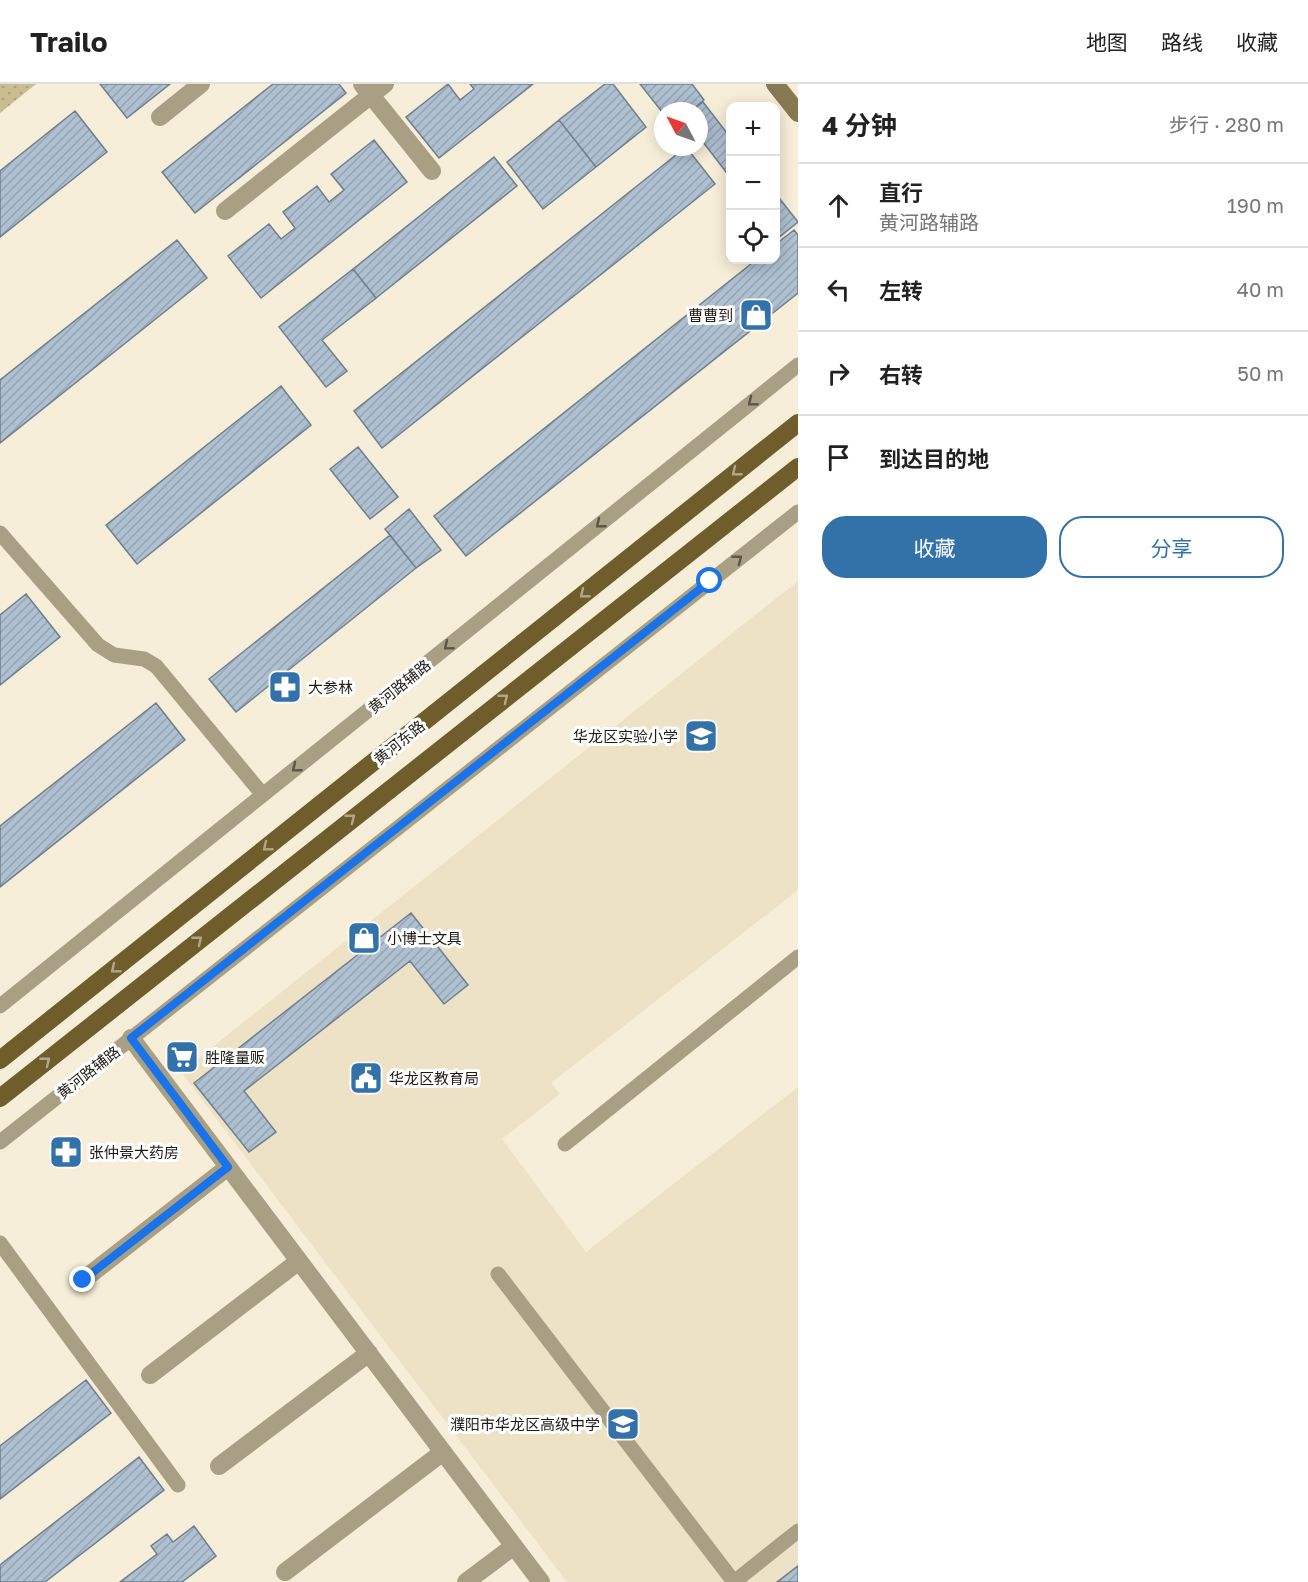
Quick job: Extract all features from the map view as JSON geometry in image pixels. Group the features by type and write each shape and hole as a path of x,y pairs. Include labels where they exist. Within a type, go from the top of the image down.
{"main road":[{"name":"黄河东路","path":"0,1060 798,423"},
{"name":"黄河东路","path":"0,1098 798,467"}],"street":[{"path":"160,117 201,84"},
{"path":"775,84 798,113"},
{"path":"225,211 373,88 432,171"},
{"path":"131,1038 542,1582"},
{"path":"83,1280 228,1167"},
{"path":"150,1375 299,1261"},
{"path":"219,1466 369,1353"},
{"path":"285,1572 443,1452"},
{"path":"466,1582 514,1546"}],"lane":[{"name":"黄河路辅路","path":"0,1006 798,365"},
{"name":"黄河路辅路","path":"0,1142 798,512"},
{"path":"0,533 98,645 114,656 144,659 156,666 263,795"},
{"path":"565,1144 798,957"},
{"path":"0,1243 178,1485"},
{"path":"498,1274 734,1582 798,1531"}],"shaded area":[{"path":"0,84 36,84 0,113"},
{"path":"798,581 798,890 551,1083 560,1094 502,1139 586,1252 798,1087 798,1582 567,1582 181,1072"}],"building":[{"path":"100,84 170,84 127,118"},
{"path":"273,84 339,84 346,93 195,213 162,172"},
{"path":"448,84 460,100 474,89 470,84 533,84 439,158 406,117"},
{"path":"605,84 613,84 646,127 596,167 559,120"},
{"path":"640,84 692,84 704,100 702,102 654,102"},
{"path":"708,108 726,132 726,172 708,149"},
{"path":"75,111 107,152 0,237 0,171"},
{"path":"559,120 596,167 543,209 507,162"},
{"path":"374,140 407,182 261,298 228,256 269,224 281,239 295,228 283,212 317,186 329,202 344,190 331,174"},
{"path":"675,156 693,156 715,184 382,448 354,411"},
{"path":"494,157 517,186 376,298 353,269"},
{"path":"780,199 798,222 780,236"},
{"path":"794,230 798,235 798,293 466,556 434,516 751,264 780,264 780,241"},
{"path":"177,240 207,278 0,443 0,380"},
{"path":"353,269 376,298 322,340 347,371 326,387 279,327"},
{"path":"281,386 311,425 137,564 106,525"},
{"path":"358,447 398,497 370,519 330,469"},
{"path":"409,509 441,550 416,568 385,529"},
{"path":"390,535 416,568 236,712 209,679"},
{"path":"26,594 60,637 0,685 0,615"},
{"path":"156,703 185,740 0,887 0,826"},
{"path":"411,913 468,985 444,1004 410,961 244,1091 276,1132 249,1152 194,1083"},
{"path":"86,1380 111,1413 0,1499 0,1446"},
{"path":"139,1457 164,1490 45,1582 0,1582 0,1565"},
{"path":"194,1526 216,1556 182,1582 120,1582 157,1554 151,1546 167,1534 173,1542"},
{"path":"798,1566 798,1582 777,1582"}],"place":[{"name":"曹曹到","path":"756,315"},
{"name":"大参林","path":"285,687"},
{"name":"华龙区实验小学","path":"701,736"},
{"name":"小博士文具","path":"364,938"},
{"name":"胜隆量贩","path":"182,1057"},
{"name":"华龙区教育局","path":"366,1078"},
{"name":"张仲景大药房","path":"66,1152"},
{"name":"濮阳市华龙区高级中学","path":"623,1424"}],"route":[{"path":"83,1280 228,1167 131,1038 710,581"}]}
